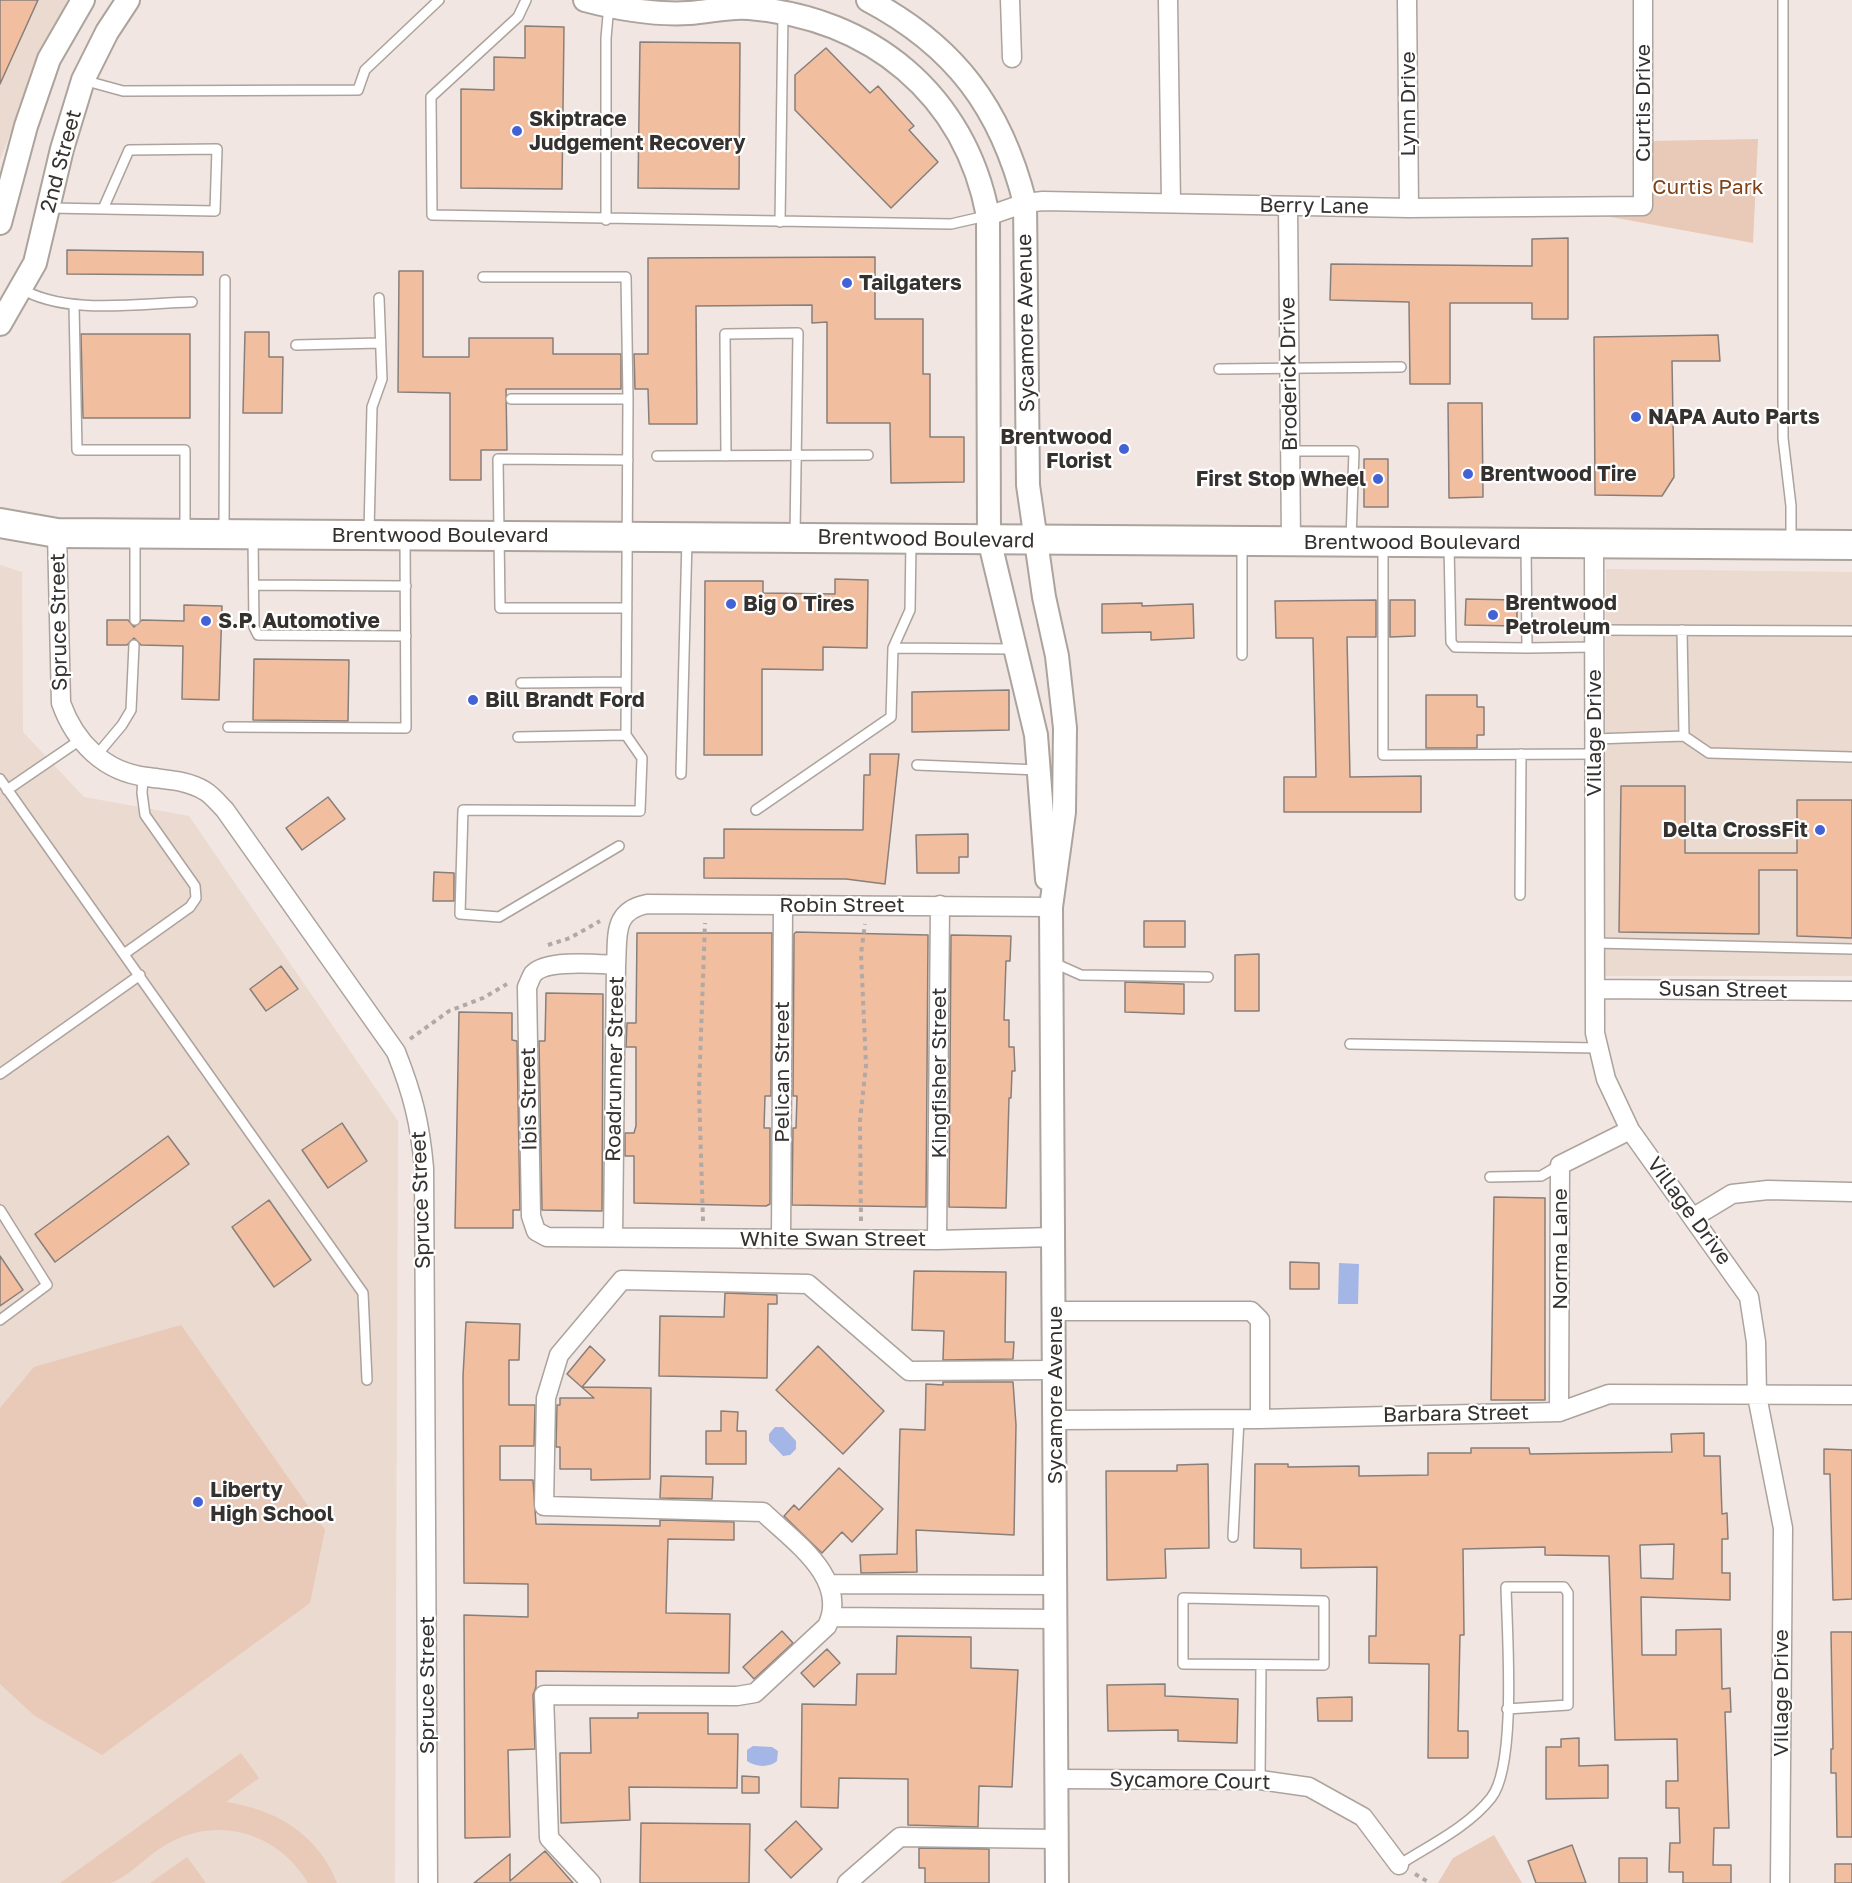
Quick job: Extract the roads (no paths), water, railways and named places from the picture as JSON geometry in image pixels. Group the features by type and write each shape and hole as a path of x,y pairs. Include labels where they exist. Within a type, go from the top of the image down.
{"main road":[{"name":"Brentwood Boulevard","path":"0,523 57,533 135,534 1852,545"}],"street":[{"name":"2nd Street","path":"0,223 26,126 49,59 83,0"},
{"name":"2nd Street","path":"0,324 35,263 62,149 83,80 107,32 128,0"},
{"name":"Sycamore Avenue","path":"585,0 610,3 634,11 687,13 745,8 783,11 839,27 874,45 910,72 941,106 963,143 982,187 988,216 989,539 1036,735 1044,858 1052,907"},
{"name":"Sycamore Avenue","path":"868,0 904,19 956,64 997,123 1015,164 1025,203 1028,485 1035,540 1057,656 1065,728 1064,812 1052,907 1057,1883"},
{"path":"1010,0 1012,58"},
{"path":"1168,0 1171,202"},
{"name":"Lynn Drive","path":"1407,0 1409,208"},
{"name":"Curtis Drive","path":"1642,206 1643,0"},
{"name":"Berry Lane","path":"988,216 1025,203 1043,201 1409,208 1642,206"},
{"name":"Broderick Drive","path":"1288,206 1291,542"},
{"name":"Spruce Street","path":"57,533 61,704 69,727 96,756 108,765 143,777 178,780 206,791 225,810 396,1052 414,1097 420,1126 424,1168 428,1883"},
{"name":"Village Drive","path":"1594,543 1595,1033 1606,1080 1630,1130 1749,1297 1756,1342 1757,1396 1783,1528 1780,1883"},
{"name":"Robin Street","path":"619,923 634,906 647,904 1052,907"},
{"name":"Pelican Street","path":"781,1239 783,904"},
{"name":"Kingfisher Street","path":"937,1240 940,905"},
{"name":"Roadrunner Street","path":"613,1237 616,965 619,923"},
{"name":"Ibis Street","path":"613,1237 547,1237 536,1231 531,1216 528,987 533,974 542,968 564,964 616,965"},
{"name":"Susan Street","path":"1595,989 1852,991"},
{"name":"Norma Lane","path":"1559,1412 1560,1166 1630,1130"},
{"path":"1694,1217 1732,1194 1768,1190 1852,1192"},
{"name":"White Swan Street","path":"613,1237 937,1240 1054,1238"},
{"path":"591,1883 549,1838 544,1695 737,1696 755,1693 827,1626 831,1617 830,1584 814,1561 763,1512 544,1506 546,1398 560,1355 622,1280 808,1284 909,1371 1054,1370"},
{"path":"1055,1311 1251,1311 1260,1320 1260,1419"},
{"name":"Barbara Street","path":"1056,1420 1260,1419 1559,1412 1609,1394 1852,1395"},
{"path":"830,1584 1055,1585"},
{"path":"831,1617 1054,1619"},
{"name":"Sycamore Court","path":"1057,1779 1260,1780 1308,1787 1363,1817 1399,1865"},
{"path":"847,1883 900,1837 1057,1839"}],"lane":[{"path":"83,80 123,91 357,90 365,70 439,0"},
{"path":"526,0 518,17 431,97 432,215 951,224 988,216"},
{"path":"1783,0 1783,438 1791,506 1791,544"},
{"path":"606,219 606,38 610,3"},
{"path":"780,222 783,11"},
{"path":"48,208 215,212 217,149 129,150 103,209"},
{"path":"483,277 626,277 628,399 626,735 642,758 639,811 462,810 460,914 499,916 619,846"},
{"path":"224,534 225,280"},
{"path":"20,288 33,296 74,305 192,302"},
{"path":"369,535 372,407 382,379 379,298"},
{"path":"74,305 77,450 185,450 185,534"},
{"path":"726,456 725,334 798,333 795,537"},
{"path":"296,345 380,343"},
{"path":"1219,369 1401,368"},
{"path":"511,399 628,399"},
{"path":"1290,452 1354,452 1351,542"},
{"path":"657,456 868,455"},
{"path":"627,608 500,608 498,459 628,460"},
{"path":"135,534 135,620"},
{"path":"253,534 254,627 258,635 406,636"},
{"path":"228,727 406,728 405,535"},
{"path":"681,774 687,537"},
{"path":"756,810 891,717 893,648 910,610 911,539"},
{"path":"1242,542 1242,654"},
{"path":"1383,542 1383,755 1521,754 1684,736 1708,753 1852,757"},
{"path":"1449,542 1451,642 1455,647 1527,648 1594,638 1682,630 1852,631"},
{"path":"1526,542 1527,648"},
{"path":"254,585 406,586"},
{"path":"1682,630 1684,736"},
{"path":"96,756 122,725 131,710 135,645"},
{"path":"893,648 1015,649"},
{"path":"521,683 626,682"},
{"path":"518,736 626,735"},
{"path":"7,790 80,740"},
{"path":"1520,895 1521,754"},
{"path":"917,765 1038,770"},
{"path":"124,954 190,907 196,898 195,886 145,815 141,793 143,777"},
{"path":"0,779 363,1293 367,1380"},
{"path":"1595,943 1852,949"},
{"path":"1052,962 1081,975 1208,977"},
{"path":"0,1074 140,975"},
{"path":"1350,1044 1598,1047"},
{"path":"1490,1177 1541,1176 1560,1166"},
{"path":"0,1210 47,1285 0,1320"},
{"path":"1233,1537 1239,1419"},
{"path":"1399,1865 1476,1815 1492,1797 1500,1782 1507,1709 1506,1587 1564,1587 1568,1593 1568,1705 1507,1709"},
{"path":"1183,1599 1324,1601 1324,1665 1261,1665 1183,1664 1183,1599"},
{"path":"1260,1780 1261,1665"}],"water":[{"path":"1339,1263 1359,1264 1358,1304 1338,1304"},
{"path":"775,1427 783,1427 796,1441 796,1449 790,1455 783,1456 769,1441 769,1434"},
{"path":"753,1746 772,1747 778,1751 777,1761 762,1766 747,1761 747,1750"}],"place":[{"name":"Skiptrace Judgement Recovery","path":"517,131"},
{"name":"Tailgaters","path":"847,283"},
{"name":"NAPA Auto Parts","path":"1636,417"},
{"name":"Brentwood Florist","path":"1124,449"},
{"name":"Brentwood Tire","path":"1468,474"},
{"name":"First Stop Wheel","path":"1378,479"},
{"name":"Big O Tires","path":"731,604"},
{"name":"Brentwood Petroleum","path":"1493,615"},
{"name":"S.P. Automotive","path":"206,621"},
{"name":"Bill Brandt Ford","path":"473,700"},
{"name":"Delta CrossFit","path":"1820,830"},
{"name":"Liberty High School","path":"198,1502"}],"park label":[{"name":"Curtis Park","path":"1708,187"}]}
